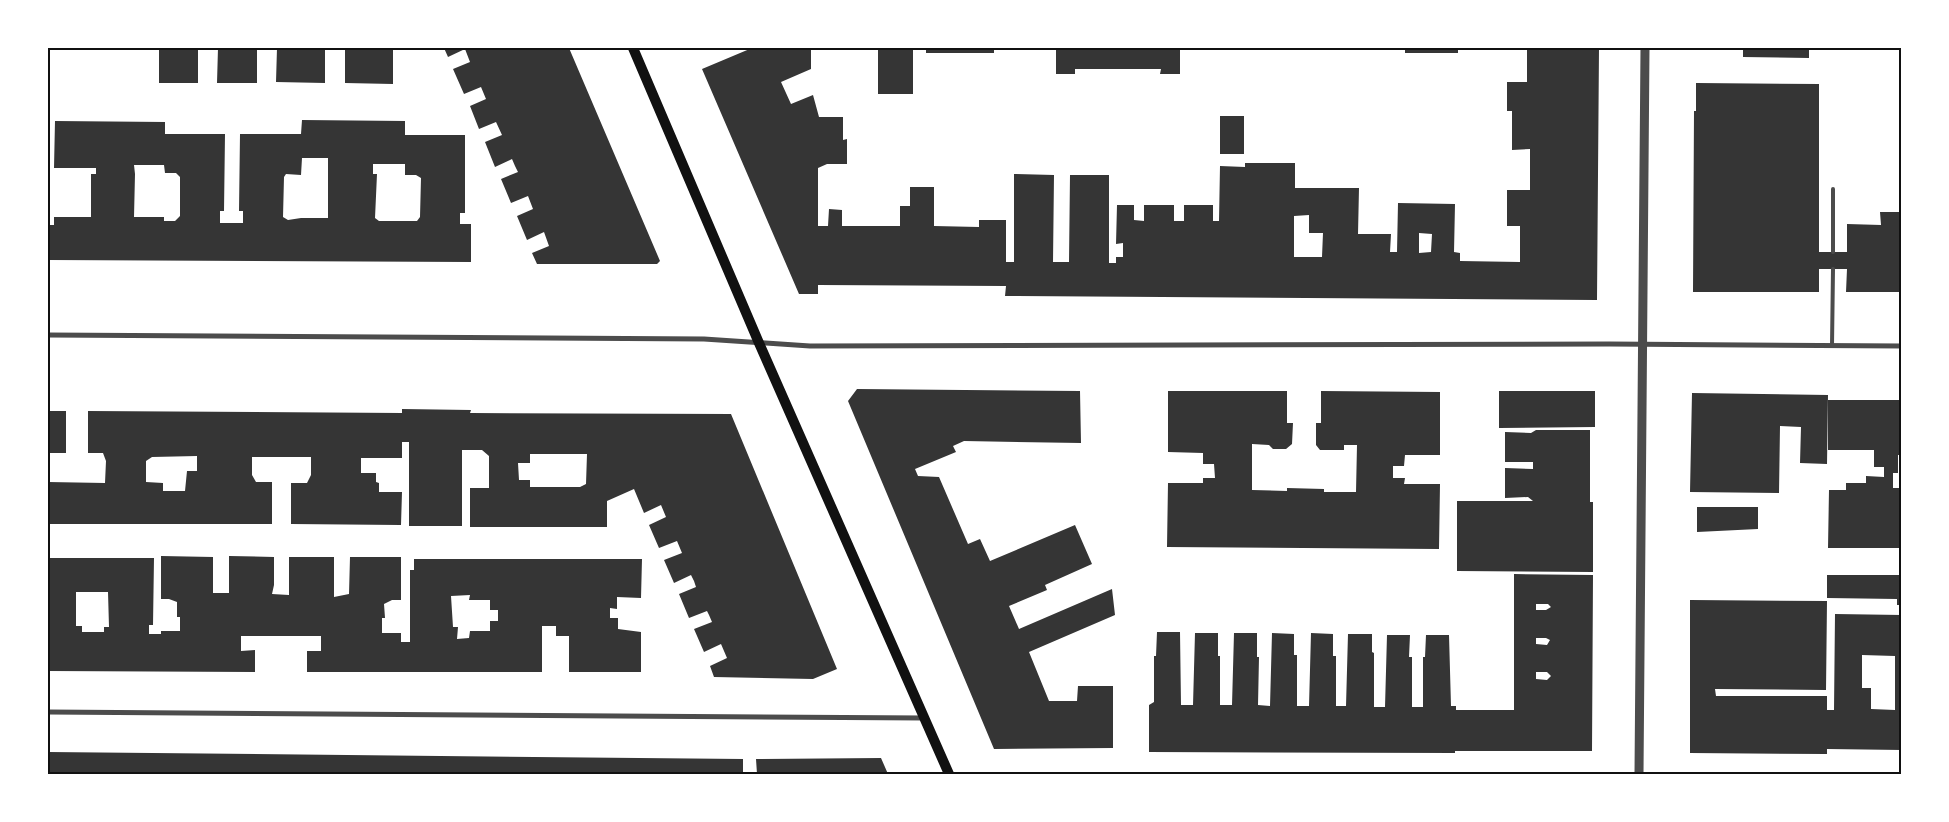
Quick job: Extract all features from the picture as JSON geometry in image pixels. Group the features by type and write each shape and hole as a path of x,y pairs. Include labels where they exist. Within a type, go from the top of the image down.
{"main road":[{"path":"633,48 759,343 949,774"}],"street":[{"path":"1639,774 1645,48"},
{"path":"48,335 704,339 810,346 1902,346"},
{"path":"48,712 924,718"}],"lane":[{"path":"1833,189 1833,252"},
{"path":"1832,346 1833,269"}],"building":[{"path":"159,48 198,48 198,83 159,83"},
{"path":"218,48 257,48 257,83 217,83"},
{"path":"277,48 325,48 325,83 276,82"},
{"path":"345,48 393,48 393,84 345,83"},
{"path":"444,48 569,48 660,261 657,264 537,264 532,253 549,246 544,232 527,240 517,216 533,209 528,196 511,203 501,179 518,172 512,159 495,167 485,142 502,135 496,122 479,129 470,106 486,99 481,87 464,94 453,69 470,62 465,49 448,57"},
{"path":"752,48 811,48 811,69 781,82 791,104 813,95 819,117 843,117 843,140 847,139 847,164 827,164 818,168 818,226 828,226 829,209 842,210 842,226 900,226 900,206 910,206 910,187 934,187 934,226 979,227 979,220 1006,220 1006,262 1014,262 1014,174 1054,175 1053,262 1069,262 1070,175 1109,175 1109,263 1116,263 1116,257 1123,257 1123,243 1116,244 1117,205 1134,205 1134,220 1144,221 1144,205 1174,205 1174,221 1184,221 1184,205 1213,205 1213,221 1219,221 1220,166 1245,167 1245,163 1295,163 1295,188 1359,188 1358,234 1391,234 1390,252 1397,252 1398,203 1455,204 1454,252 1460,253 1460,261 1520,262 1520,226 1507,226 1507,190 1530,190 1530,149 1512,150 1512,111 1507,111 1507,82 1527,82 1527,48 1599,48 1597,300 1005,296 1006,286 818,285 818,294 799,294 702,69","holes":["1309,215 1309,233 1323,233 1322,257 1294,257 1294,216","1419,233 1432,234 1431,252 1419,253"]},
{"path":"878,48 913,48 913,94 878,94"},
{"path":"926,48 994,48 994,53 926,53"},
{"path":"1056,48 1180,48 1180,74 1160,74 1161,69 1075,69 1075,74 1056,74"},
{"path":"1405,48 1458,48 1458,53 1405,53"},
{"path":"1743,48 1809,48 1809,58 1743,57"},
{"path":"1696,83 1819,84 1819,252 1847,252 1847,224 1881,225 1880,212 1902,212 1902,292 1846,292 1847,269 1819,269 1819,292 1693,292 1694,111 1696,111"},
{"path":"1220,116 1244,116 1244,154 1220,154"},
{"path":"302,120 405,121 405,135 465,135 465,213 460,213 460,224 471,224 471,262 48,260 48,225 54,225 54,217 91,217 91,174 96,174 96,168 54,168 55,121 165,122 165,134 225,134 224,211 220,211 220,223 243,223 243,211 239,211 240,134 301,134","holes":["302,158 328,158 328,218 288,220 283,217 284,177 286,174 301,175","373,164 405,164 405,175 416,175 421,178 420,217 417,221 379,221 375,218 377,174 373,174","134,165 164,165 165,173 176,173 180,177 180,216 175,221 164,221 164,217 134,217"]},
{"path":"857,389 1080,391 1081,443 964,441 953,446 956,452 915,469 918,476 939,477 968,544 980,539 990,561 1075,525 1092,564 1045,585 1047,590 1009,606 1019,629 1112,589 1115,615 1029,652 1049,701 1077,701 1078,686 1113,686 1113,748 994,749 848,401"},
{"path":"1168,391 1287,391 1287,423 1293,423 1292,444 1286,449 1273,449 1269,445 1252,444 1252,490 1287,491 1287,488 1324,489 1324,492 1356,492 1357,445 1344,445 1344,450 1320,450 1316,445 1316,423 1321,423 1321,391 1440,392 1440,455 1405,455 1404,466 1393,466 1393,478 1405,478 1404,484 1440,484 1439,549 1167,547 1168,483 1203,483 1203,478 1215,478 1214,464 1203,464 1203,453 1168,452"},
{"path":"1499,391 1595,391 1595,427 1499,428"},
{"path":"1692,393 1828,395 1827,464 1800,463 1801,427 1780,426 1779,493 1690,492"},
{"path":"1828,400 1902,400 1902,455 1898,455 1898,473 1893,473 1893,488 1902,488 1902,548 1828,548 1829,490 1846,490 1846,483 1866,483 1866,476 1884,477 1884,467 1874,467 1874,450 1828,450"},
{"path":"402,409 471,410 470,413 731,414 837,669 813,679 714,677 710,666 727,658 721,644 704,652 694,629 712,622 707,611 689,618 679,594 696,587 694,581 691,575 674,583 664,560 682,553 677,541 659,548 649,525 666,517 661,505 644,513 634,489 607,501 607,527 470,527 470,488 489,488 489,456 482,450 462,450 462,526 409,526 409,442 402,442 402,458 361,458 361,473 376,473 379,492 402,492 401,525 291,524 291,483 307,483 311,475 311,457 252,457 252,475 256,482 272,482 272,524 48,524 48,482 105,483 106,461 103,453 88,453 88,411 402,413","holes":["530,454 587,454 586,484 580,487 530,487 530,480 519,480 518,463 530,463","197,456 197,471 187,471 185,491 163,491 163,483 146,482 146,461 152,457"]},
{"path":"48,411 66,411 66,453 50,453 48,459"},
{"path":"1536,430 1590,430 1590,502 1593,502 1593,572 1457,571 1457,501 1533,501 1528,497 1505,498 1505,468 1533,469 1533,462 1505,462 1505,432 1531,433"},
{"path":"1697,507 1758,507 1758,529 1697,532"},
{"path":"161,556 213,557 213,593 229,593 229,556 274,557 274,585 272,594 289,595 289,557 334,557 334,597 349,594 350,557 401,557 401,600 392,600 384,604 385,618 382,618 382,633 401,633 401,642 410,642 410,570 414,570 414,559 642,559 641,598 617,597 617,609 610,608 610,618 618,618 618,629 641,632 641,672 569,672 569,636 556,636 556,626 542,626 542,672 307,672 307,651 321,651 321,636 241,636 241,651 255,650 255,672 48,671 48,558 154,558 153,625 149,625 149,634 161,634 161,631 180,631 180,617 177,617 177,602 161,599","holes":["76,592 108,592 109,627 104,627 104,632 82,632 82,626 76,626","470,595 469,600 490,600 490,610 498,610 498,621 490,621 490,631 470,631 469,638 457,639 458,627 453,627 451,596"]},
{"path":"1514,574 1593,575 1592,751 1455,751 1455,753 1149,752 1149,705 1154,702 1154,656 1156,656 1157,632 1180,632 1181,705 1193,705 1195,633 1218,633 1220,705 1232,705 1234,633 1257,633 1257,657 1259,657 1258,705 1270,706 1272,633 1294,634 1294,655 1297,655 1297,706 1309,706 1311,633 1333,634 1333,656 1336,656 1336,706 1346,706 1348,634 1372,634 1374,707 1385,707 1387,635 1410,635 1409,657 1412,657 1412,707 1423,707 1423,657 1425,657 1426,635 1449,635 1451,706 1456,706 1456,710 1514,710","holes":["1536,604 1548,604 1551,607 1546,610 1536,610","1536,638 1550,640 1547,645 1536,644","1536,672 1547,672 1551,676 1547,680 1536,679"]},
{"path":"1827,575 1902,575 1902,605 1897,605 1897,599 1827,598"},
{"path":"1690,600 1827,601 1826,690 1715,689 1716,696 1827,696 1827,710 1834,710 1835,614 1902,615 1902,750 1827,749 1827,754 1690,753","holes":["1862,655 1895,656 1895,710 1871,709 1871,688 1862,688"]},
{"path":"48,752 743,759 743,774 48,774"},
{"path":"881,758 888,774 757,774 756,759"}]}
